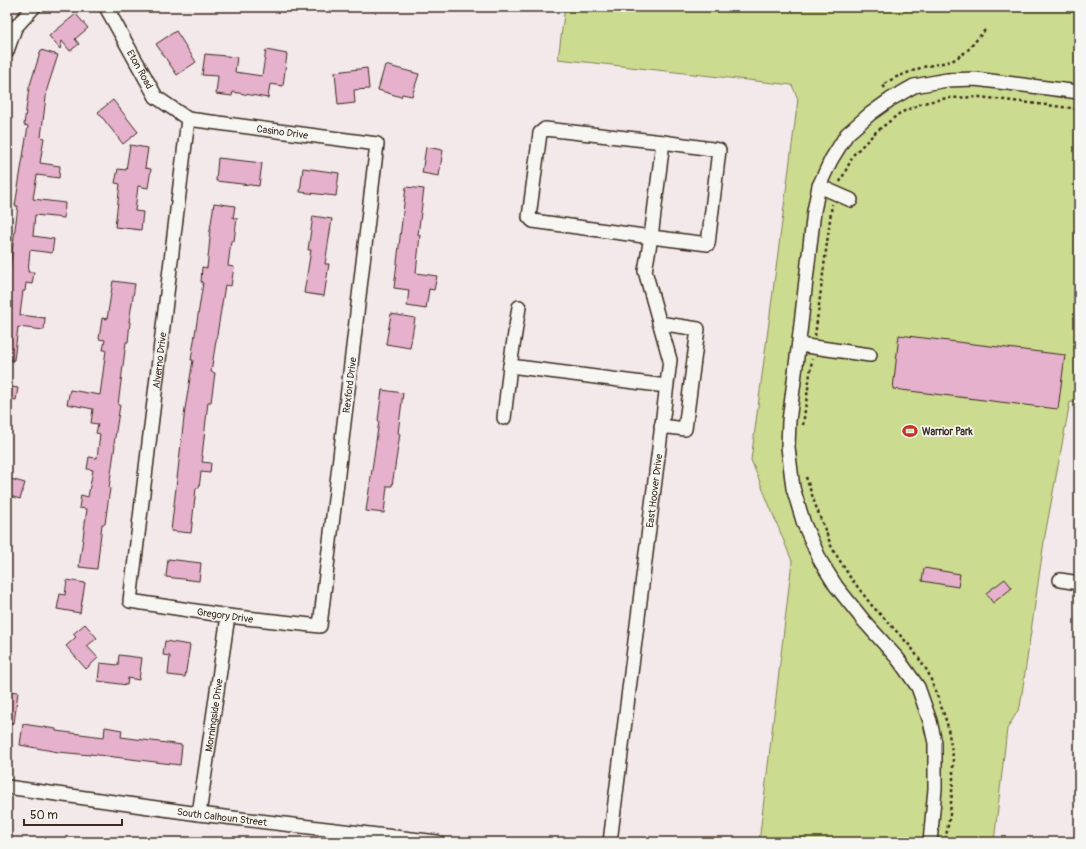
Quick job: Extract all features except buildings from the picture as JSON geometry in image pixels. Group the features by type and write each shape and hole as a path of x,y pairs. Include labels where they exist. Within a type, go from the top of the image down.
{"street":[{"path":"7,51 15,28 34,7"},
{"name":"Eton Road","path":"106,7 156,97 188,119"},
{"path":"930,842 935,789 935,743 930,721 918,687 898,660 864,621 832,580 821,562 804,524 794,488 788,447 788,428 814,211 819,186 831,160 847,134 870,114 914,86 947,80 975,79 1079,92"},
{"name":"Casino Drive","path":"188,119 378,144"},
{"name":"Alverno Drive","path":"130,601 188,119"},
{"path":"544,129 719,150 708,244 651,237 533,221 529,216 540,133 544,129"},
{"name":"East Hoover Drive","path":"610,842 670,360 645,271 651,237 662,142"},
{"name":"Rexford Drive","path":"320,626 378,144"},
{"path":"819,186 851,200"},
{"path":"504,418 519,307"},
{"path":"659,323 698,329 685,429 662,426"},
{"path":"799,345 870,355"},
{"path":"510,366 666,386"},
{"path":"1060,580 1079,583"},
{"name":"Gregory Drive","path":"130,601 228,616 320,626"},
{"name":"Morningside Drive","path":"199,814 228,616"},
{"name":"South Calhoun Street","path":"7,787 388,839 437,842"}],"path":[{"path":"802,431 832,205 842,177 854,154 876,132 900,113 924,103 947,98 980,97 1079,108"},
{"path":"804,471 814,504 832,548 850,577 873,607 910,648 928,672 947,722 952,757 954,780 945,842"}],"green space":[{"name":"Warrior Park","path":"565,7 1079,7 1079,403 1070,402 1045,535 1020,707 1007,729 994,842 759,842 792,561 751,460 798,99 792,85 558,59"}],"place":[{"name":"Warrior Park","path":"910,431"}]}
